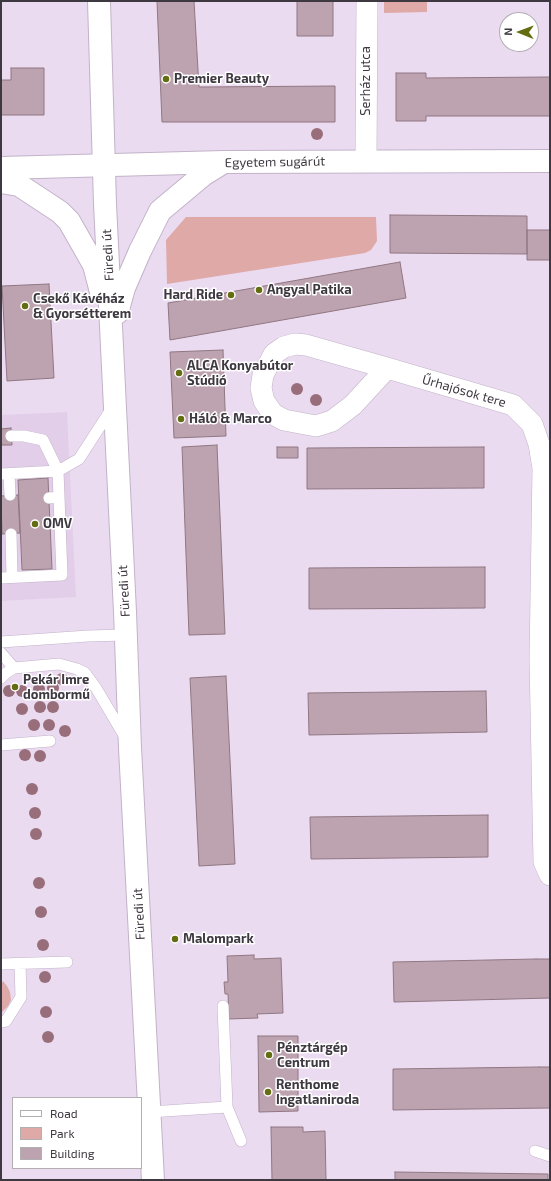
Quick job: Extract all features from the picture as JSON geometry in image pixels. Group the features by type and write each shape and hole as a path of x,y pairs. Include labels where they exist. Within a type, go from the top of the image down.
{"main road":[{"name":"Füredi út","path":"99,1 104,165 130,748 153,1180"},
{"name":"Egyetem sugárút","path":"1,168 224,162 550,160"},
{"path":"112,332 124,288 160,211 203,175 224,162"},
{"path":"1,182 19,185 60,212 69,222 94,265 112,332"}],"street":[{"name":"Serház utca","path":"366,161 367,1"},
{"name":"Űrhajósok tere","path":"387,368 353,405 332,421 316,426 284,420 272,414 264,401 261,388 263,375 274,354 295,344 306,345 387,368 513,405 532,424 539,444 543,468 546,520 540,659 544,862 550,876"}],"lane":[{"path":"10,495 5,474 58,471 79,459 115,402"},
{"path":"11,436 24,436 43,440 58,471 54,497 56,549 62,575 6,577 16,551 11,534"},
{"path":"1,642 126,635"},
{"path":"1,653 14,668"},
{"path":"1,678 14,668 59,664 85,673 108,706 130,748"},
{"path":"1,745 50,741"},
{"path":"1,964 67,962"},
{"path":"1,1022 6,1021 21,997 20,964"},
{"path":"224,1006 227,1107 241,1141"},
{"path":"150,1112 227,1107"},
{"path":"535,1151 550,1156"}],"shaded area":[{"path":"67,412 76,597 1,601 1,415"}],"green space":[{"path":"384,1 427,1 427,12 384,13"},
{"path":"186,217 376,217 377,241 371,250 365,253 167,284 166,240"},
{"path":"3,981 10,992 11,1000 8,1006 1,1013 1,984"}],"building":[{"path":"157,1 194,1 199,87 335,86 335,122 162,122"},
{"path":"297,1 333,1 333,36 297,36"},
{"path":"11,68 44,68 44,115 1,115 1,80 11,80"},
{"path":"396,73 426,73 426,78 550,77 550,116 426,116 426,121 396,121"},
{"path":"390,215 527,216 527,254 390,253"},
{"path":"527,230 550,230 550,260 527,260"},
{"path":"400,262 406,298 170,340 168,303"},
{"path":"49,284 54,378 7,381 2,286"},
{"path":"223,350 226,436 174,438 170,352"},
{"path":"11,428 12,445 1,445 1,429"},
{"path":"217,445 225,634 189,635 182,447"},
{"path":"277,447 298,447 298,458 277,458"},
{"path":"484,447 484,488 307,489 307,448"},
{"name":"OMV","path":"48,478 52,569 22,570 18,480"},
{"path":"18,495 20,533 2,534 1,496"},
{"path":"485,567 485,608 309,609 309,568"},
{"path":"226,676 235,864 199,866 190,678"},
{"path":"486,691 487,732 309,735 308,693"},
{"path":"488,815 488,857 311,859 310,817"},
{"path":"254,955 254,959 281,958 283,1013 257,1014 258,1018 229,1019 228,994 225,994 224,982 228,982 227,956"},
{"path":"550,959 550,998 394,1002 393,962"},
{"path":"258,1036 298,1036 298,1111 259,1112"},
{"path":"550,1067 550,1108 393,1110 393,1069"},
{"path":"271,1127 303,1127 303,1132 325,1131 326,1180 272,1180"},
{"path":"395,1172 548,1174 548,1180 395,1180"}],"place":[{"name":"Premier Beauty","path":"166,79"},
{"name":"Angyal Patika","path":"259,290"},
{"name":"Hard Ride","path":"231,295"},
{"name":"Csekő Kávéház & Gyorsétterem","path":"25,306"},
{"name":"ALCA Konyabútor Stúdió","path":"179,373"},
{"name":"Háló & Marco","path":"181,419"},
{"name":"OMV","path":"35,524"},
{"name":"Pekár Imre dombormű","path":"15,687"},
{"name":"Malompark","path":"175,939"},
{"name":"Pénztárgép Centrum","path":"269,1055"},
{"name":"Renthome Ingatlaniroda","path":"268,1092"}]}
